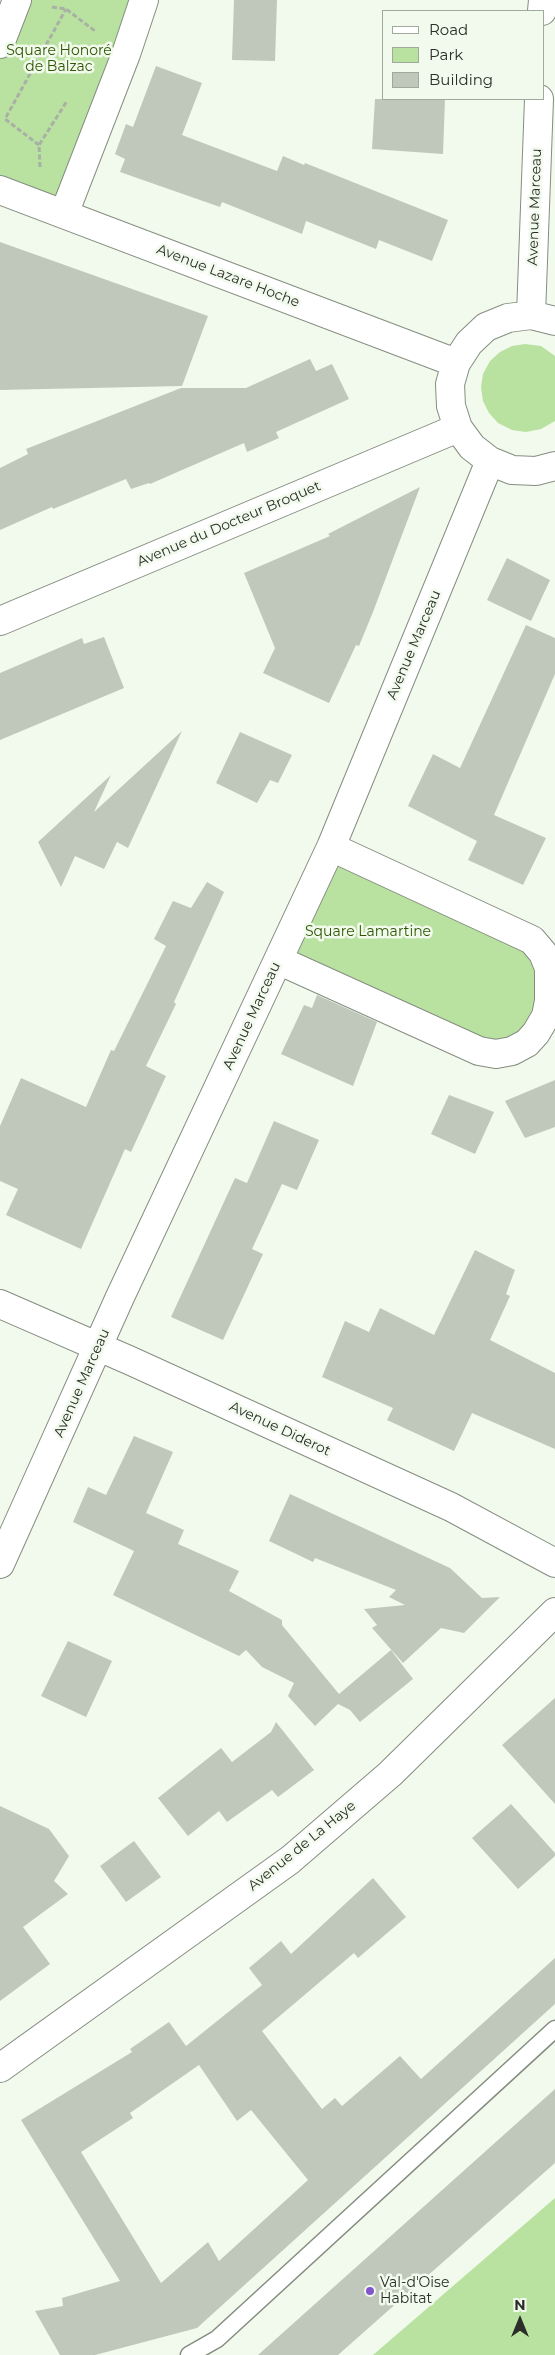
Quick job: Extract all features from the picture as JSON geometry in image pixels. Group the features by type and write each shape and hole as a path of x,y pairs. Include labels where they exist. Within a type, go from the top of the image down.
{"street":[{"path":"0,44 17,0"},
{"path":"64,214 126,54 144,0"},
{"name":"Avenue Marceau","path":"539,100 543,318"},
{"name":"Avenue Lazare Hoche","path":"0,190 456,363"},
{"path":"543,318 508,318 486,327 468,343 456,363 450,384 451,406 458,428 472,447 490,461 512,470 536,471 555,466"},
{"name":"Avenue du Docteur Broquet","path":"0,621 458,428"},
{"name":"Avenue Marceau","path":"0,1564 120,1297 330,847 490,461"},
{"path":"278,960 479,1051 496,1054 512,1051 527,1043 536,1033 546,1016 549,968 543,953 532,940 330,847"},
{"name":"Avenue Diderot","path":"0,1304 451,1507 555,1563"},
{"name":"Avenue de La Haye","path":"0,2068 290,1860 390,1774 555,1612"}],"lane":[{"path":"189,2355 217,2339 555,2030"}],"path":[{"path":"39,145 5,119 66,9 100,34"}],"green space":[{"name":"Square Honoré de Balzac","path":"17,0 144,0 64,214 0,190 0,44"},
{"path":"525,344 541,346 555,356 555,421 541,429 526,432 512,430 498,423 489,413 483,401 481,387 483,374 490,361 500,352 512,346"},
{"name":"Square Lamartine","path":"331,847 532,940 549,1001 512,1051 278,960"},
{"path":"555,2198 555,2355 373,2355"}],"building":[{"path":"234,0 277,0 275,61 232,60"},
{"path":"156,66 202,83 182,135 277,171 283,156 304,165 305,163 448,220 432,261 379,240 376,249 306,221 302,234 222,202 220,207 120,172 125,159 115,154 126,124 133,127"},
{"path":"375,99 445,100 443,154 372,149"},
{"path":"0,242 208,316 182,386 0,390"},
{"path":"310,359 316,371 332,364 349,399 276,432 279,438 247,452 244,443 150,484 131,489 126,479 53,509 52,507 0,530 0,468 28,454 26,449 181,388 246,388"},
{"path":"420,487 359,646 356,645 329,703 263,673 275,648 244,573 330,536 328,534"},
{"path":"507,558 550,580 531,621 487,600"},
{"path":"526,625 555,638 555,674 494,815 546,838 523,885 468,860 477,841 408,806 433,754 460,768"},
{"path":"104,637 124,688 0,740 0,673 82,638 84,644"},
{"path":"182,731 128,848 117,842 104,869 75,856 61,887 38,842 111,775 94,812"},
{"path":"240,732 292,755 278,783 270,780 257,803 216,783"},
{"path":"207,882 224,892 174,1002 176,1004 146,1066 166,1076 131,1152 125,1149 81,1249 6,1215 18,1189 0,1181 0,1126 21,1078 86,1107 111,1050 114,1051 166,946 154,939 173,901 191,908"},
{"path":"317,995 377,1022 353,1086 281,1054 304,1005 312,1008"},
{"path":"555,1080 555,1127 525,1138 505,1101"},
{"path":"449,1095 494,1112 475,1154 431,1134"},
{"path":"274,1121 319,1140 297,1190 282,1184 252,1249 263,1254 223,1340 171,1317 235,1178 247,1183"},
{"path":"475,1250 515,1270 506,1294 510,1296 490,1340 555,1373 555,1449 472,1413 454,1451 387,1420 393,1408 322,1377 345,1321 369,1332 380,1308 434,1335"},
{"path":"134,1436 173,1452 146,1513 184,1530 178,1544 239,1571 229,1591 282,1620 282,1625 339,1694 391,1650 413,1679 360,1722 350,1710 338,1704 315,1726 288,1696 294,1683 262,1667 246,1650 239,1656 113,1595 134,1551 73,1522 88,1487 106,1495"},
{"path":"290,1494 450,1568 482,1598 500,1597 464,1633 441,1628 403,1663 372,1628 377,1625 364,1609 405,1605 389,1597 396,1590 315,1558 313,1562 269,1541"},
{"path":"68,1641 112,1661 86,1717 41,1696"},
{"path":"555,1698 555,1804 502,1745"},
{"path":"276,1722 314,1770 278,1797 272,1790 227,1822 219,1811 188,1836 158,1798 221,1748 232,1762 271,1732"},
{"path":"511,1804 555,1853 555,1856 518,1889 472,1838"},
{"path":"0,1806 49,1829 69,1856 54,1881 68,1894 23,1927 50,1964 0,2001"},
{"path":"134,1841 161,1877 126,1902 100,1866"},
{"path":"373,1878 406,1917 358,1958 354,1953 262,2031 322,2109 335,2098 342,2106 400,2056 421,2079 555,1958 555,2004 197,2328 95,2355 60,2355 35,2311 63,2306 62,2298 120,2281 21,2120 132,2052 130,2049 169,2022 186,2046 262,1985 249,1968 281,1941 291,1954","holes":["199,2065 237,2121 251,2110 308,2180 219,2261 208,2242 161,2283 81,2152 133,2118 130,2113"]},
{"path":"555,2089 555,2163 338,2355 258,2355"}],"place":[{"name":"Val-d'Oise Habitat","path":"370,2291"}]}
